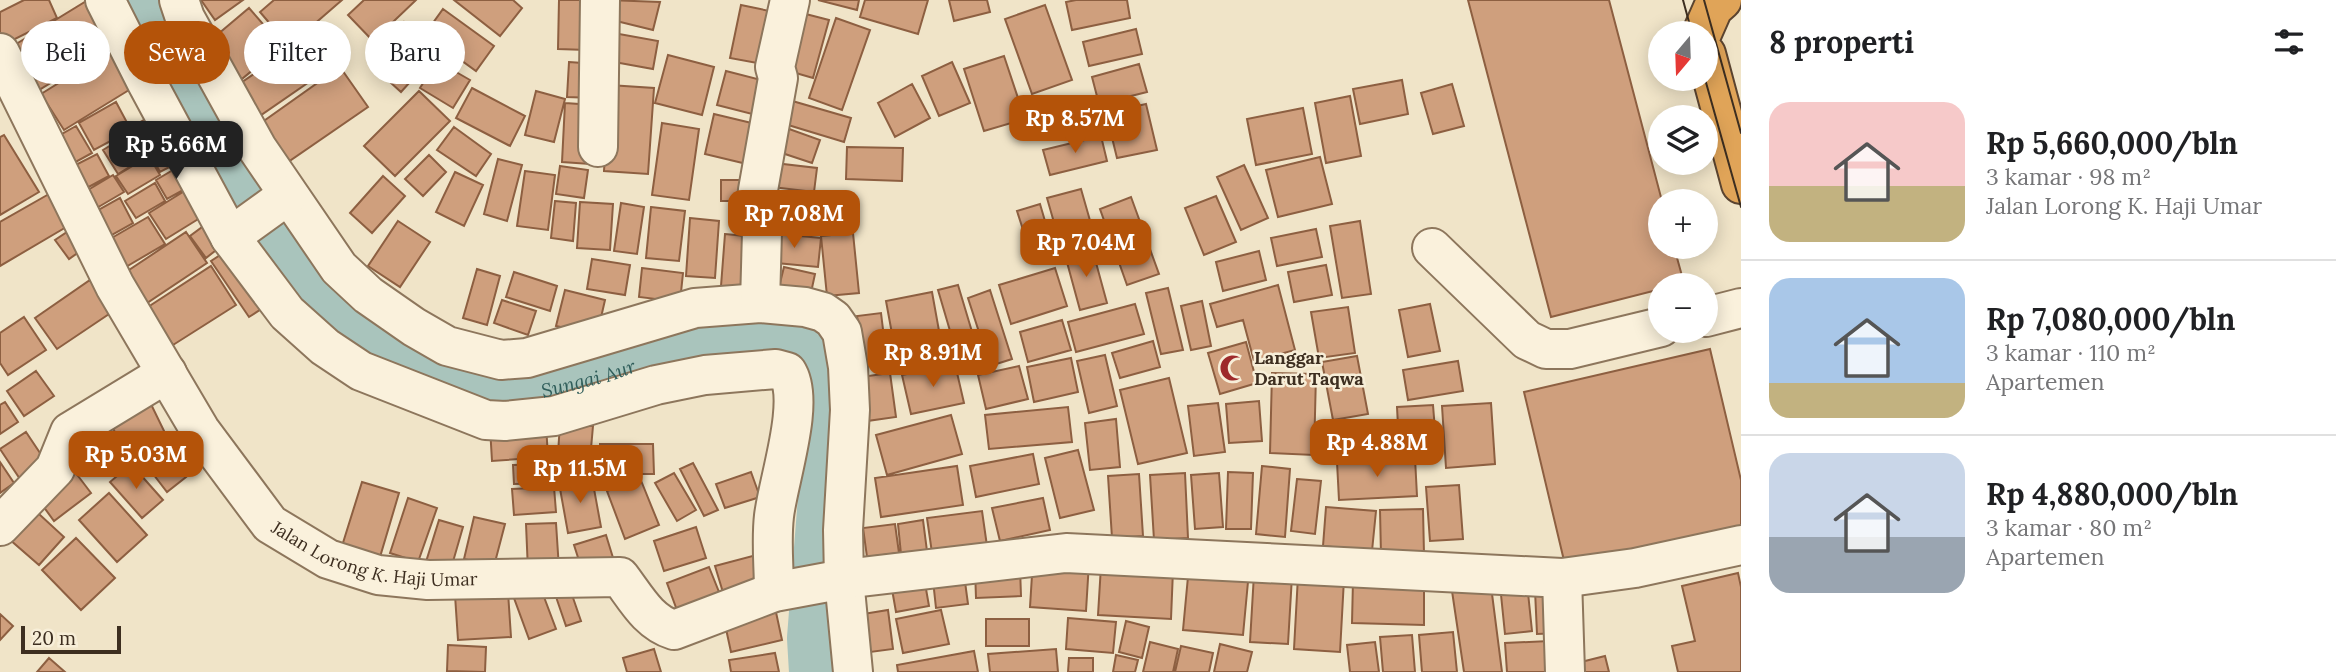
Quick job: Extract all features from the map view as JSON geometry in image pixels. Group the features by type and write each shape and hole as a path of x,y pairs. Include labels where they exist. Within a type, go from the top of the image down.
{"highway":[{"path":"1692,0 1698,21"},
{"path":"1707,21 1713,8 1722,0"},
{"path":"1716,91 1741,184"}],"street":[{"path":"105,0 146,81 233,234 287,313 325,347 361,371 486,420 505,421 554,416 656,385 705,375 776,369 787,372 792,380 794,410 774,517 781,591 841,579 1066,553 1562,578 1635,568 1741,545"},
{"path":"179,0 185,18 257,148 280,201 339,268 368,295 447,346 501,360 527,358 695,307 760,303 805,307 823,312 833,319 842,332 848,367 850,410 841,579 853,672"},
{"path":"598,147 600,0"},
{"path":"760,303 762,232 755,219 778,78 775,67 790,0"},
{"name":"Jalan Lorong K. Haji Umar","path":"0,53 115,286 200,430 270,524 328,559 378,575 429,580 620,578 653,620 674,630 781,591"},
{"path":"233,234 280,201"},
{"path":"1432,248 1527,340 1546,349 1570,349 1648,330"},
{"path":"1718,314 1741,308"},
{"path":"0,526 55,469 70,432 167,373"},
{"path":"1562,578 1564,672"}],"building":[{"path":"24,0 49,0 57,18 51,21 21,21 21,36 3,45 0,39 0,12"},
{"path":"88,0 105,21 54,21"},
{"path":"201,0 243,0 215,20"},
{"path":"274,0 342,0 318,21 268,21 260,12"},
{"path":"364,0 416,0 394,21 365,21 365,33 348,15"},
{"path":"454,0 513,0 522,8 500,36"},
{"path":"559,0 588,0 587,50 558,49"},
{"path":"608,0 660,2 653,30 604,18"},
{"path":"818,0 859,0 857,10"},
{"path":"865,0 928,0 918,34 860,17"},
{"path":"949,0 987,0 990,12 954,21"},
{"path":"1127,0 1130,18 1072,30 1066,2"},
{"path":"1468,0 1609,0 1648,148 1648,175 1655,175 1659,189 1648,189 1648,259 1677,259 1681,273 1648,273 1648,292 1551,317"},
{"path":"741,5 779,13 768,65 730,58"},
{"path":"1045,5 1072,80 1032,94 1005,19"},
{"path":"249,8 260,21 244,21 244,77 237,83 230,75 230,24"},
{"path":"443,9 460,21 434,21"},
{"path":"798,12 829,20 813,78 782,69"},
{"path":"836,18 870,30 842,110 809,98"},
{"path":"465,25 494,46 476,71 465,63"},
{"path":"110,27 121,40 110,47"},
{"path":"1136,29 1142,54 1089,66 1083,42"},
{"path":"608,32 658,41 653,69 603,60"},
{"path":"21,41 21,71 8,49"},
{"path":"120,45 124,52 124,84 139,84 64,130 41,94 57,84 110,84 110,51"},
{"path":"668,55 714,67 702,115 655,103"},
{"path":"1004,56 1025,119 984,131 964,69"},
{"path":"569,62 596,64 594,98 567,97"},
{"path":"952,62 970,103 939,116 922,76"},
{"path":"1139,64 1147,92 1099,104 1092,77"},
{"path":"726,71 773,83 764,117 717,105"},
{"path":"465,77 470,80 453,108 420,88 423,84 465,84"},
{"path":"1402,80 1408,114 1360,124 1353,89"},
{"path":"244,81 244,84 306,84 254,120 232,89"},
{"path":"351,83 368,107 288,162 261,123 316,84"},
{"path":"29,84 49,84 34,93"},
{"path":"392,84 408,84 401,92"},
{"path":"912,84 930,118 895,137 878,103"},
{"path":"1452,84 1464,126 1433,134 1421,93"},
{"path":"609,85 654,88 648,174 604,171"},
{"path":"472,88 525,116 510,146 456,118"},
{"path":"419,91 450,121 395,176 364,146"},
{"path":"536,91 565,99 554,142 525,135"},
{"path":"1350,96 1361,156 1326,163 1315,103"},
{"path":"782,98 851,118 844,142 775,121"},
{"path":"116,102 131,130 94,150 79,123"},
{"path":"565,103 593,105 590,164 562,162"},
{"path":"1146,104 1157,150 1117,158 1106,113"},
{"path":"1303,108 1312,154 1256,165 1247,119"},
{"path":"160,111 175,138 149,153 133,126"},
{"path":"714,114 760,125 751,165 705,154"},
{"path":"662,123 699,129 689,200 652,195"},
{"path":"778,125 820,140 812,163 770,149"},
{"path":"76,126 92,153 61,170 46,143"},
{"path":"454,127 491,154 476,176 437,150"},
{"path":"134,131 149,155 118,174 103,150"},
{"path":"4,135 39,192 0,215 0,137"},
{"path":"1101,136 1107,161 1050,175 1043,150"},
{"path":"179,144 187,158 160,172 153,159"},
{"path":"847,147 903,148 902,181 846,179"},
{"path":"97,154 109,176 72,196 60,173"},
{"path":"429,155 446,172 423,196 405,179"},
{"path":"149,156 160,175 128,194 116,176"},
{"path":"1320,157 1332,204 1278,217 1266,170"},
{"path":"498,159 522,165 507,221 484,214"},
{"path":"766,162 817,168 814,192 764,186"},
{"path":"185,163 196,183 167,199 156,180"},
{"path":"1244,165 1268,218 1241,230 1217,177"},
{"path":"560,166 588,170 584,198 556,194"},
{"path":"525,171 555,175 548,230 517,226"},
{"path":"455,172 483,185 464,226 436,212"},
{"path":"113,175 124,192 83,216 73,199"},
{"path":"383,176 405,196 372,233 350,213"},
{"path":"721,180 753,180 753,201 721,201"},
{"path":"155,183 165,201 136,218 125,201"},
{"path":"191,187 208,213 166,239 149,213"},
{"path":"1081,189 1095,238 1061,247 1047,198"},
{"path":"49,194 68,226 0,266 0,222"},
{"path":"773,196 835,203 832,230 770,223"},
{"path":"1216,196 1236,242 1204,255 1185,208"},
{"path":"1131,197 1159,274 1127,285 1100,209"},
{"path":"120,198 133,223 99,242 86,217"},
{"path":"555,201 576,203 573,241 551,238"},
{"path":"580,202 613,204 610,250 577,248"},
{"path":"621,203 644,207 637,254 614,251"},
{"path":"1040,204 1050,238 1028,245 1017,211"},
{"path":"651,207 685,211 679,261 646,258"},
{"path":"148,217 165,244 119,271 103,243"},
{"path":"690,218 719,221 715,278 686,276"},
{"path":"213,219 229,240 206,258 190,236"},
{"path":"398,221 430,242 400,287 368,266"},
{"path":"1360,221 1371,294 1342,298 1330,226"},
{"path":"76,226 89,245 69,259 55,240"},
{"path":"1316,229 1322,257 1277,266 1271,238"},
{"path":"186,232 207,263 144,305 123,274"},
{"path":"769,233 821,238 818,267 766,262"},
{"path":"853,233 859,293 827,296 821,236"},
{"path":"725,234 755,237 751,289 721,286"},
{"path":"231,248 269,304 249,317 211,261"},
{"path":"1092,248 1107,303 1080,310 1065,255"},
{"path":"1259,251 1266,280 1223,291 1216,262"},
{"path":"592,259 630,265 625,295 587,289"},
{"path":"1326,265 1332,295 1294,302 1288,272"},
{"path":"211,266 236,305 173,345 148,307"},
{"path":"784,267 815,274 809,302 777,295"},
{"path":"642,268 683,273 680,302 639,297"},
{"path":"1055,268 1067,306 1011,324 999,285"},
{"path":"477,269 500,276 487,325 463,318"},
{"path":"514,272 557,286 550,311 506,297"},
{"path":"90,280 112,312 57,349 35,318"},
{"path":"958,285 973,335 953,341 938,290"},
{"path":"1278,285 1295,350 1254,361 1243,320 1217,327 1210,304"},
{"path":"1168,288 1183,350 1161,354 1146,293"},
{"path":"565,290 605,300 597,335 556,326"},
{"path":"990,290 1012,359 990,366 968,298"},
{"path":"932,292 943,353 897,361 886,301"},
{"path":"502,300 536,311 528,335 494,323"},
{"path":"1202,301 1211,346 1191,350 1181,306"},
{"path":"1135,304 1144,334 1076,352 1068,322"},
{"path":"1430,304 1440,351 1408,357 1399,310"},
{"path":"1348,307 1355,353 1319,358 1311,312"},
{"path":"881,313 887,362 865,365 857,316"},
{"path":"24,317 46,350 8,375 0,363 0,333"},
{"path":"1062,320 1071,350 1028,362 1020,332"},
{"path":"1153,341 1160,367 1120,378 1112,353"},
{"name":"Langgar Darut Taqwa","path":"1246,342 1257,383 1220,394 1208,353"},
{"path":"1710,349 1741,480 1741,528 1566,569 1524,392"},
{"path":"1105,355 1117,406 1089,413 1077,361"},
{"path":"1357,356 1368,414 1333,420 1322,362"},
{"path":"1071,358 1078,392 1034,402 1027,367"},
{"path":"1458,361 1463,391 1408,400 1403,370"},
{"path":"955,364 964,403 911,414 902,375"},
{"path":"1019,366 1028,399 986,409 978,375"},
{"path":"36,371 54,396 24,416 7,391"},
{"path":"890,373 896,417 867,421 861,377"},
{"path":"1272,373 1316,374 1314,455 1270,453"},
{"path":"1169,378 1187,453 1138,464 1120,390"},
{"path":"147,396 167,437 128,457 107,417"},
{"path":"1259,401 1262,441 1229,443 1226,404"},
{"path":"5,402 18,422 0,434 0,405"},
{"path":"1218,403 1225,452 1194,456 1188,406"},
{"path":"1491,403 1495,464 1446,468 1442,406"},
{"path":"1433,405 1436,443 1399,445 1397,407"},
{"path":"1068,407 1072,442 989,449 985,415"},
{"path":"951,415 962,454 887,475 876,435"},
{"path":"1116,419 1120,467 1090,470 1085,423"},
{"path":"1387,421 1390,447 1339,453 1336,427"},
{"path":"101,423 115,453 91,464 77,435"},
{"path":"560,424 593,426 589,471 557,468"},
{"path":"546,425 548,457 492,461 490,427"},
{"path":"26,432 50,468 24,485 0,449"},
{"path":"600,444 653,444 654,474 600,474"},
{"path":"1078,450 1094,510 1060,518 1045,458"},
{"path":"165,451 186,477 167,492 147,466"},
{"path":"1033,454 1039,484 976,497 970,466"},
{"path":"1415,458 1417,496 1339,500 1337,462"},
{"path":"0,462 14,483 0,493"},
{"path":"693,463 718,510 704,516 680,469"},
{"path":"131,464 163,500 142,518 110,482"},
{"path":"551,464 552,483 514,484 513,465"},
{"path":"957,466 963,505 881,517 875,478"},
{"path":"1262,466 1290,469 1285,537 1256,534"},
{"path":"72,468 91,493 54,521 35,495"},
{"path":"751,472 760,497 725,508 716,484"},
{"path":"1228,472 1253,473 1251,529 1226,529"},
{"path":"674,473 696,510 677,521 655,483"},
{"path":"1185,473 1188,538 1154,540 1150,475"},
{"path":"1219,473 1223,527 1195,529 1191,475"},
{"path":"1139,474 1143,536 1112,538 1108,476"},
{"path":"592,478 601,527 568,533 559,483"},
{"path":"640,478 659,525 625,539 607,491"},
{"path":"1297,479 1321,481 1315,534 1291,531"},
{"path":"362,482 399,493 380,557 342,546"},
{"path":"1459,485 1463,539 1430,541 1426,487"},
{"path":"554,487 556,512 514,515 512,489"},
{"path":"109,493 147,535 117,562 79,520"},
{"path":"408,498 437,508 418,562 390,553"},
{"path":"1043,498 1050,530 1000,541 992,508"},
{"path":"27,503 64,537 39,565 1,532"},
{"path":"1326,507 1376,511 1372,551 1323,546"},
{"path":"1423,509 1424,554 1381,555 1380,510"},
{"path":"982,511 987,546 932,553 927,518"},
{"path":"474,517 505,524 494,566 464,559"},
{"path":"439,520 463,527 450,572 425,565"},
{"path":"923,520 927,551 901,554 898,524"},
{"path":"556,523 559,569 528,571 526,524"},
{"path":"895,524 899,553 867,557 863,528"},
{"path":"696,527 706,558 664,571 654,541"},
{"path":"606,535 614,561 582,570 574,545"},
{"path":"76,538 115,578 81,610 42,570"},
{"path":"764,553 773,586 725,599 715,566"},
{"path":"1033,559 1089,562 1086,611 1030,607"},
{"path":"1101,566 1173,570 1171,619 1098,615"},
{"path":"1189,566 1249,571 1243,635 1183,630"},
{"path":"709,567 721,597 678,613 667,583"},
{"path":"963,567 968,604 936,608 932,571"},
{"path":"1020,568 1021,596 976,598 975,569"},
{"path":"923,572 929,606 896,612 890,578"},
{"path":"1738,573 1741,587 1741,672 1678,672 1672,646 1695,641 1682,586"},
{"path":"1254,574 1292,576 1288,644 1250,642"},
{"path":"1298,576 1344,579 1340,652 1294,649"},
{"path":"1353,580 1424,582 1424,625 1352,623"},
{"path":"1527,583 1532,631 1505,634 1500,585"},
{"path":"1491,586 1502,672 1464,672 1452,591"},
{"path":"541,589 556,629 529,639 514,598"},
{"path":"570,589 581,621 566,626 555,594"},
{"path":"1558,589 1560,633 1537,634 1535,590"},
{"path":"508,592 511,637 458,640 455,595"},
{"path":"774,603 782,640 731,652 723,615"},
{"path":"888,610 893,649 863,653 857,615"},
{"path":"941,610 949,644 903,653 896,619"},
{"path":"0,614 13,626 0,640"},
{"path":"1068,618 1116,622 1113,653 1066,649"},
{"path":"986,619 1029,619 1029,646 986,646"},
{"path":"1126,621 1149,627 1142,658 1119,652"},
{"path":"1453,632 1457,672 1422,672 1419,635"},
{"path":"1412,635 1415,672 1383,672 1380,637"},
{"path":"1549,641 1551,672 1507,672 1505,643"},
{"path":"1150,642 1178,649 1173,672 1143,672"},
{"path":"1375,642 1379,672 1350,672 1347,645"},
{"path":"1220,644 1252,652 1247,672 1214,672"},
{"path":"448,645 486,647 485,672 447,671"},
{"path":"1181,646 1213,653 1209,672 1175,672"},
{"path":"654,649 661,672 627,672 623,658"},
{"path":"1056,649 1058,672 990,672 988,654"},
{"path":"974,651 978,672 898,672 897,665"},
{"path":"775,653 779,672 731,672 729,660"},
{"path":"1116,655 1138,660 1135,672 1113,672"},
{"path":"1605,656 1609,672 1575,672 1573,664"},
{"path":"49,658 65,672 37,672"},
{"path":"1069,658 1093,658 1093,672 1068,672"}],"waterway":[{"name":"Sungai Aur","path":"148,0 214,130 283,237 348,312 413,356 525,395 610,374 714,336 807,355 829,385 830,472 817,638 819,672"}],"tram line":[{"path":"1683,0 1689,21"},
{"path":"1704,0 1741,133"},
{"path":"1708,91 1741,207"}],"place":[{"name":"Langgar Darut Taqwa","path":"1233,368"}]}
